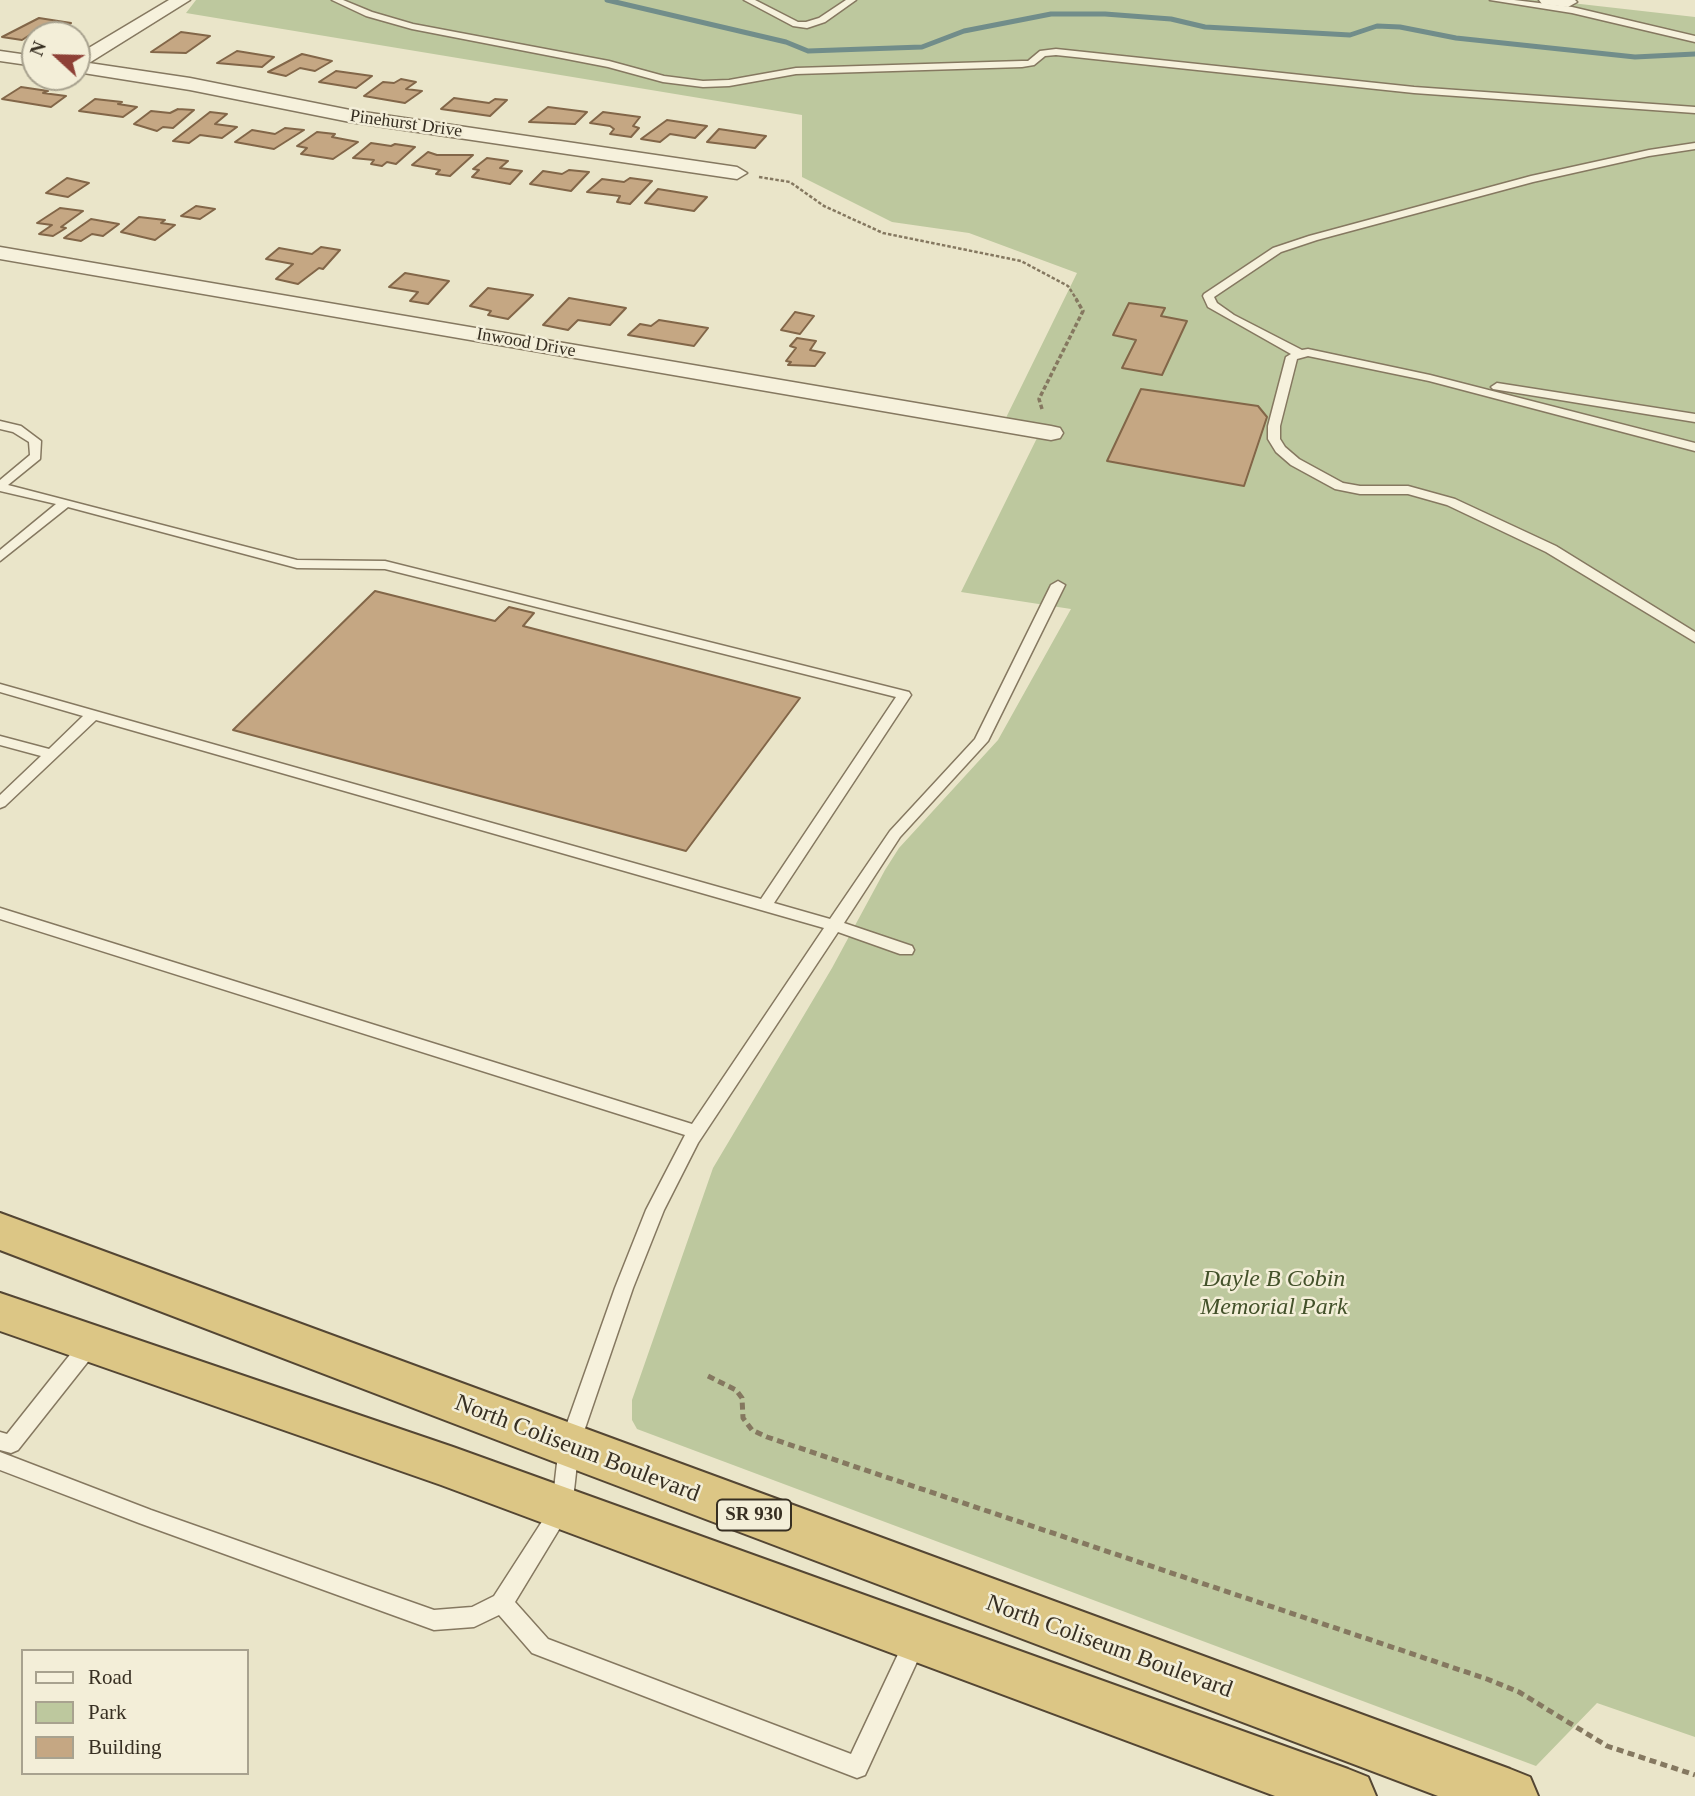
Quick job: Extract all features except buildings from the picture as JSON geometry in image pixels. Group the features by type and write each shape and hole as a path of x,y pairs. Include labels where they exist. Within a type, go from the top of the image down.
{"highway":[{"name":"North Coliseum Boulevard","path":"0,1231 1510,1796"},
{"path":"0,1312 562,1508 1348,1796"}],"street":[{"path":"91,56 181,0"},
{"path":"1548,0 1568,2"},
{"path":"0,56 21,59"},
{"name":"Pinehurst Drive","path":"91,67 349,116 737,173"},
{"name":"Inwood Drive","path":"0,253 1051,433"}],"lane":[{"path":"336,0 369,14 412,26 609,64 663,79 702,84 729,83 796,71 1022,64 1031,63 1043,53 1056,52 1414,90 1695,110"},
{"path":"748,0 796,24 807,25 822,20 852,0"},
{"path":"1494,0 1572,10 1695,39"},
{"path":"1695,146 1649,153 1531,179 1313,238 1277,250 1208,296 1213,305 1230,317 1299,353 1320,355 1453,385 1695,447"},
{"path":"1299,353 1292,357 1287,369 1274,426 1274,439 1280,449 1295,462 1339,486 1360,490 1408,490 1451,502 1551,549 1695,638"},
{"path":"1453,385 1466,383 1571,397 1695,418"},
{"path":"0,425 17,429 35,441 36,456 0,486"},
{"path":"0,486 297,564 385,565 904,695 765,905"},
{"path":"0,556 66,503"},
{"path":"91,1343 3,1451 146,1517 434,1620 474,1617 502,1603 562,1508 569,1446 624,1288 655,1210 696,1132 895,834 981,741 1059,585"},
{"path":"0,688 765,905 906,950"},
{"path":"0,803 94,715"},
{"path":"0,740 52,754"},
{"path":"0,913 696,1132"},
{"path":"502,1603 540,1646 857,1767 917,1638"}],"path":[{"path":"737,173 790,182 824,206 883,233 1021,261 1068,286 1083,311 1039,400 1051,433"},
{"path":"708,1376 736,1390 742,1398 743,1418 752,1430 767,1437 1487,1679 1519,1692 1606,1746 1695,1775"}],"green space":[{"name":"Dayle B Cobin Memorial Park","path":"196,0 1545,0 1695,17 1695,1737 1597,1703 1536,1766 637,1429 632,1420 632,1400 713,1168 832,968 899,848 998,740 1071,609 961,592 1037,438 999,432 1077,273 969,233 892,222 802,177 802,115 186,13"}],"waterway":[{"path":"607,0 786,42 808,51 922,47 964,31 1051,14 1105,14 1171,19 1205,27 1350,35 1377,26 1400,27 1456,38 1635,57 1695,54"}]}
